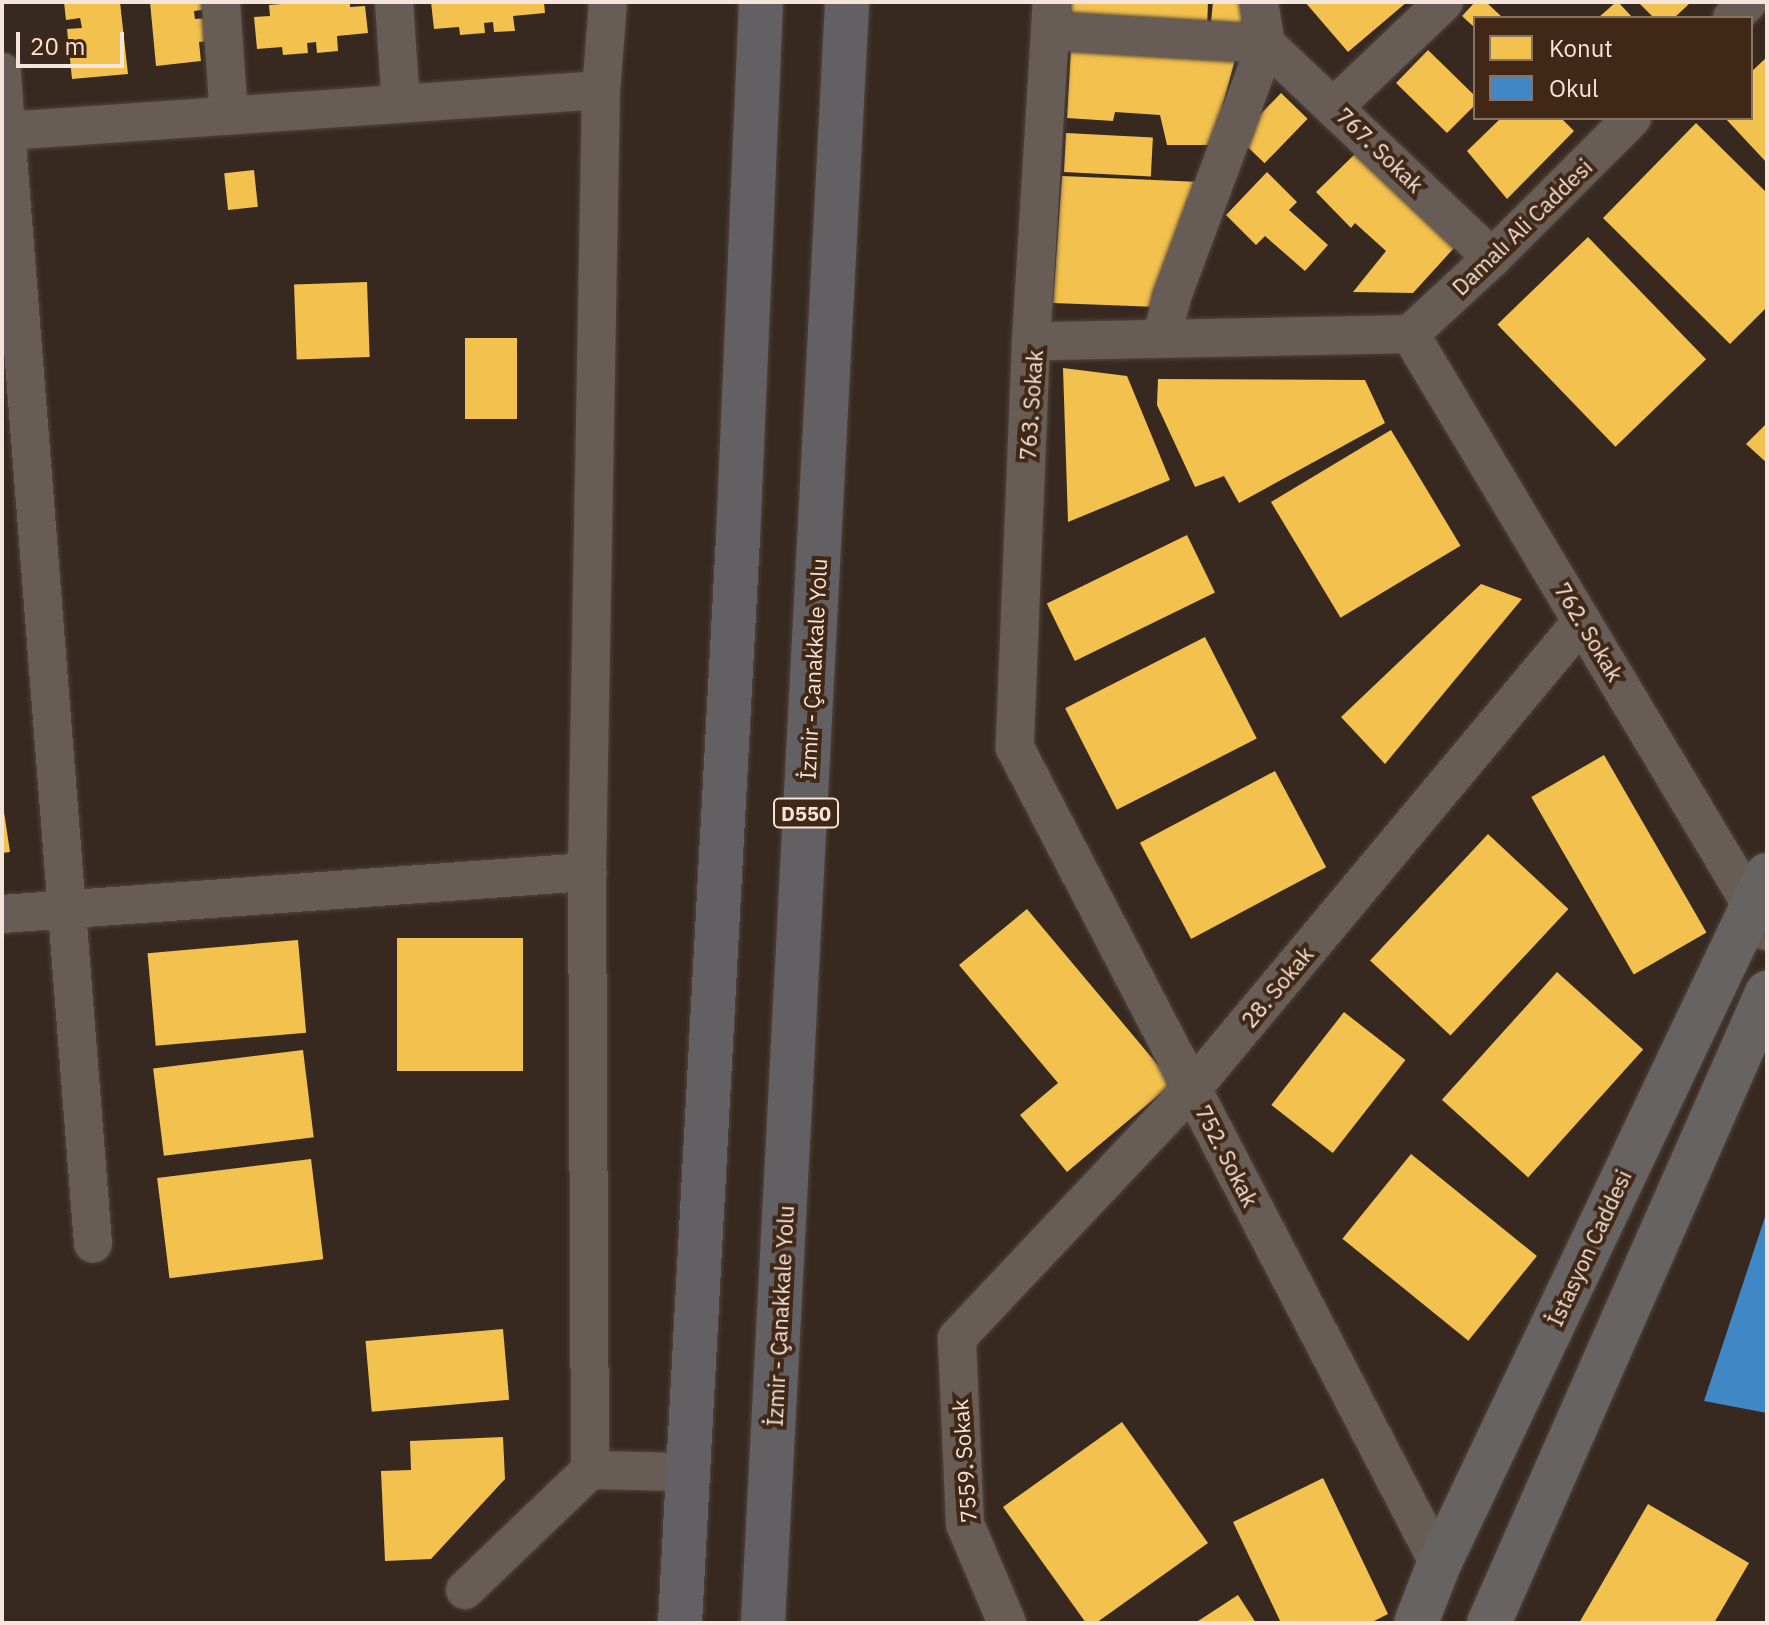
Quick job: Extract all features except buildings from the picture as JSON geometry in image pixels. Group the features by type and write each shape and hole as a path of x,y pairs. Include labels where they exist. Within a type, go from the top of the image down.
{"highway":[{"path":"680,1623 739,522 761,2"},
{"name":"İzmir - Çanakkale Yolu","path":"763,1623 847,2"}],"main road":[{"name":"İstasyon Caddesi","path":"1416,1623 1439,1564 1762,904"},
{"path":"1489,1623 1767,993"}],"street":[{"path":"221,2 229,116"},
{"path":"394,2 401,104"},
{"path":"590,1470 587,872 601,90 608,2"},
{"path":"1162,337 1172,297 1266,44 1259,2"},
{"path":"1335,106 1444,2"},
{"path":"1031,341 1051,17 1266,44"},
{"name":"767. Sokak","path":"1266,44 1335,106 1492,258"},
{"path":"2,72 93,1244"},
{"path":"6,131 601,90"},
{"name":"Damalı Ali Caddesi","path":"1410,334 1492,258 1630,120"},
{"name":"763. Sokak","path":"1015,748 1031,341 1410,334"},
{"name":"762. Sokak","path":"1410,334 1582,621 1762,904"},
{"name":"28. Sokak","path":"957,1338 1192,1089 1582,621"},
{"name":"752. Sokak","path":"1015,748 1439,1564"},
{"path":"2,914 587,872"},
{"name":"7559. Sokak","path":"957,1338 965,1524 1007,1623"},
{"path":"465,1590 590,1470 688,1472"}]}
